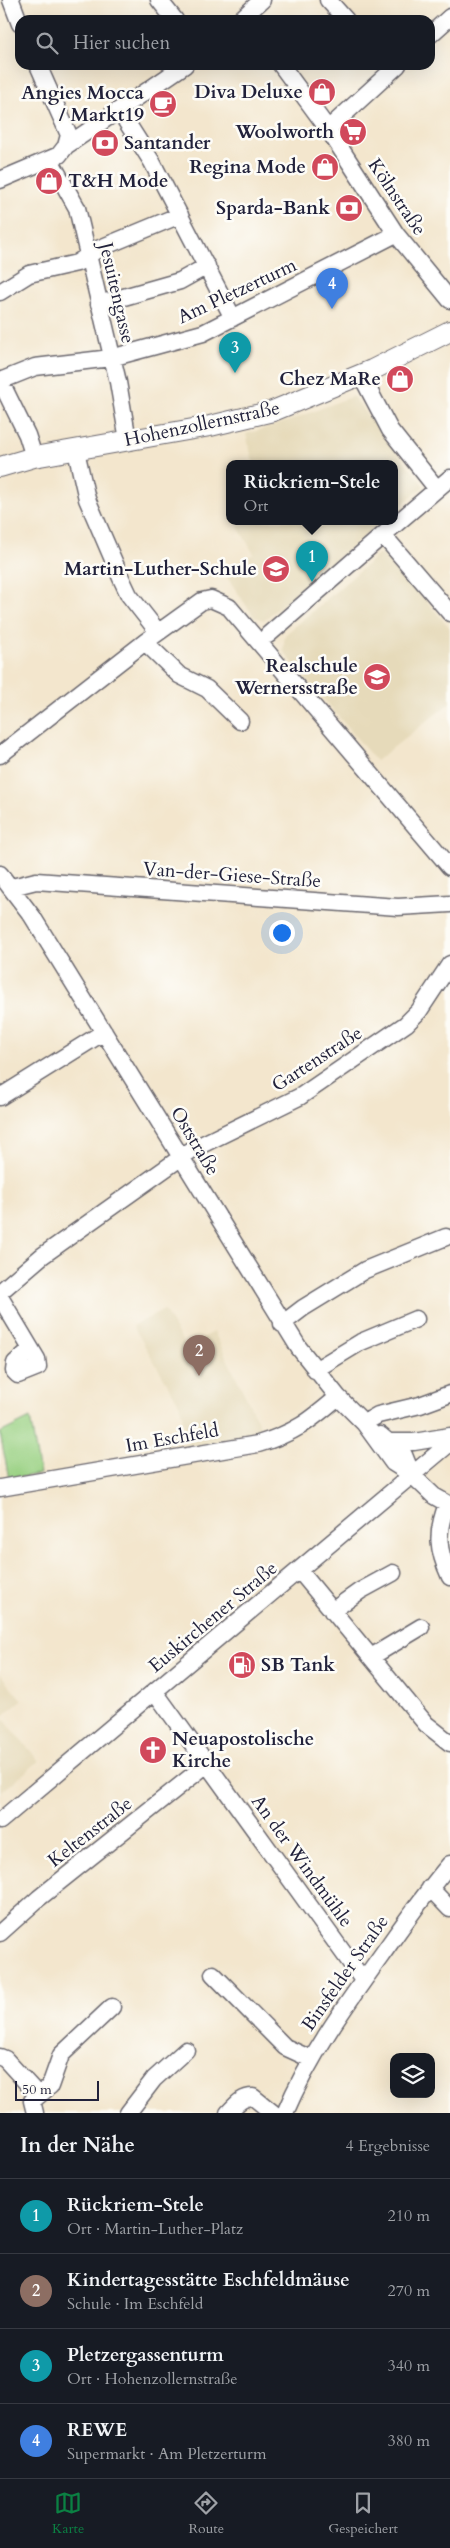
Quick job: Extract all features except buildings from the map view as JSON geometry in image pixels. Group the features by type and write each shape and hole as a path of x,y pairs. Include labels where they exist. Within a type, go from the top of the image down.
{"main road":[{"name":"Hohenzollernstraße","path":"0,467 34,457 210,426 273,411 361,375 450,331"}],"street":[{"path":"0,4 10,0 16,15"},
{"path":"248,15 262,0"},
{"path":"328,0 342,15"},
{"path":"435,30 450,16"},
{"path":"40,70 69,135 66,146"},
{"path":"0,180 59,155 66,146 178,70"},
{"name":"Kölnstraße","path":"285,70 328,129 396,234 450,300"},
{"path":"328,129 388,70"},
{"path":"119,110 152,162 234,318"},
{"name":"Jesuitengasse","path":"50,160 77,208 112,358 128,440"},
{"path":"0,292 28,274 77,263 98,249 180,215"},
{"name":"Am Pletzerturm","path":"0,380 35,368 112,358 193,337 234,318 396,234"},
{"path":"99,304 180,281 206,266"},
{"path":"361,375 390,430 437,489"},
{"path":"0,380 27,436 34,457"},
{"path":"76,451 88,499 121,578 129,594 158,632"},
{"path":"398,522 450,478"},
{"path":"268,634 395,525"},
{"path":"383,535 450,613"},
{"path":"0,755 158,632 202,601 211,599 221,601 235,614 450,867"},
{"path":"145,642 180,675 207,689 240,721"},
{"name":"Oststraße","path":"0,874 12,887 104,1032 282,1324 315,1370 338,1397 364,1423 404,1455 412,1475"},
{"name":"Van-der-Giese-Straße","path":"12,887 36,881 398,907 450,904"},
{"name":"Gartenstraße","path":"182,1158 193,1149 302,1096 406,1024 419,1011 450,964"},
{"path":"0,1097 104,1032"},
{"path":"0,1292 42,1256 182,1158"},
{"path":"282,1324 303,1308 366,1270 446,1237"},
{"path":"0,1297 31,1349"},
{"path":"315,1370 361,1342 416,1319"},
{"path":"364,1423 378,1415 420,1405 450,1394"},
{"name":"Im Eschfeld","path":"0,1488 258,1444 280,1438 306,1424 338,1397"},
{"name":"Oststraße","path":"364,1423 393,1463 412,1475"},
{"path":"390,1442 414,1442 450,1436"},
{"name":"Euskirchener Straße","path":"0,1820 155,1692 450,1442"},
{"path":"412,1475 434,1496 449,1505 440,1523 439,1540 442,1558 450,1577"},
{"path":"299,1570 426,1724 450,1743"},
{"path":"332,1611 360,1591 393,1573"},
{"path":"371,1657 421,1627"},
{"name":"An der Windmühle","path":"155,1692 363,1980"},
{"name":"Keltenstraße","path":"0,1933 39,1898 207,1764"},
{"name":"Binsfelder Straße","path":"285,2113 311,2059 363,1980 430,1888 450,1864"},
{"path":"430,1888 450,1909"},
{"path":"213,1974 280,2043 311,2059"},
{"path":"35,2113 32,2101 50,2086 61,2055 112,2007"},
{"path":"128,2113 154,2079 186,2050"},
{"path":"0,2057 5,2059 38,2095"},
{"path":"228,2113 241,2100 253,2097 273,2113"}],"shaded area":[{"path":"353,396 424,486 398,508 398,460 253,460 246,434 289,421"},
{"name":"Martin-Luther-Schule","path":"242,525 377,525 264,620 254,617 223,571 254,554 238,527"},
{"name":"Realschule Wernersstraße","path":"379,554 388,557 450,628 450,703 376,761 283,651 285,635"},
{"path":"164,1310 186,1347 214,1332 264,1434 188,1447 180,1405 133,1326"},
{"path":"0,1674 22,1700 2,1717 39,1761 0,1793"}],"green space":[{"path":"30,1418 40,1474 9,1479 0,1433"}],"place":[{"name":"Diva Deluxe","path":"322,92"},
{"name":"Angies Mocca / Markt19","path":"163,104"},
{"name":"Woolworth","path":"353,132"},
{"name":"Santander","path":"105,143"},
{"name":"Regina Mode","path":"325,167"},
{"name":"T&H Mode","path":"49,181"},
{"name":"Sparda-Bank","path":"349,208"},
{"name":"REWE","path":"332,309"},
{"name":"Pletzergassenturm","path":"235,373"},
{"name":"Chez MaRe","path":"400,379"},
{"name":"Martin-Luther-Schule","path":"276,569"},
{"name":"Rückriem-Stele","path":"312,582"},
{"name":"Realschule Wernersstraße","path":"377,677"},
{"name":"Kindertagesstätte Eschfeldmäuse","path":"199,1376"},
{"name":"SB Tank","path":"242,1665"},
{"name":"Neuapostolische Kirche","path":"153,1750"}]}
